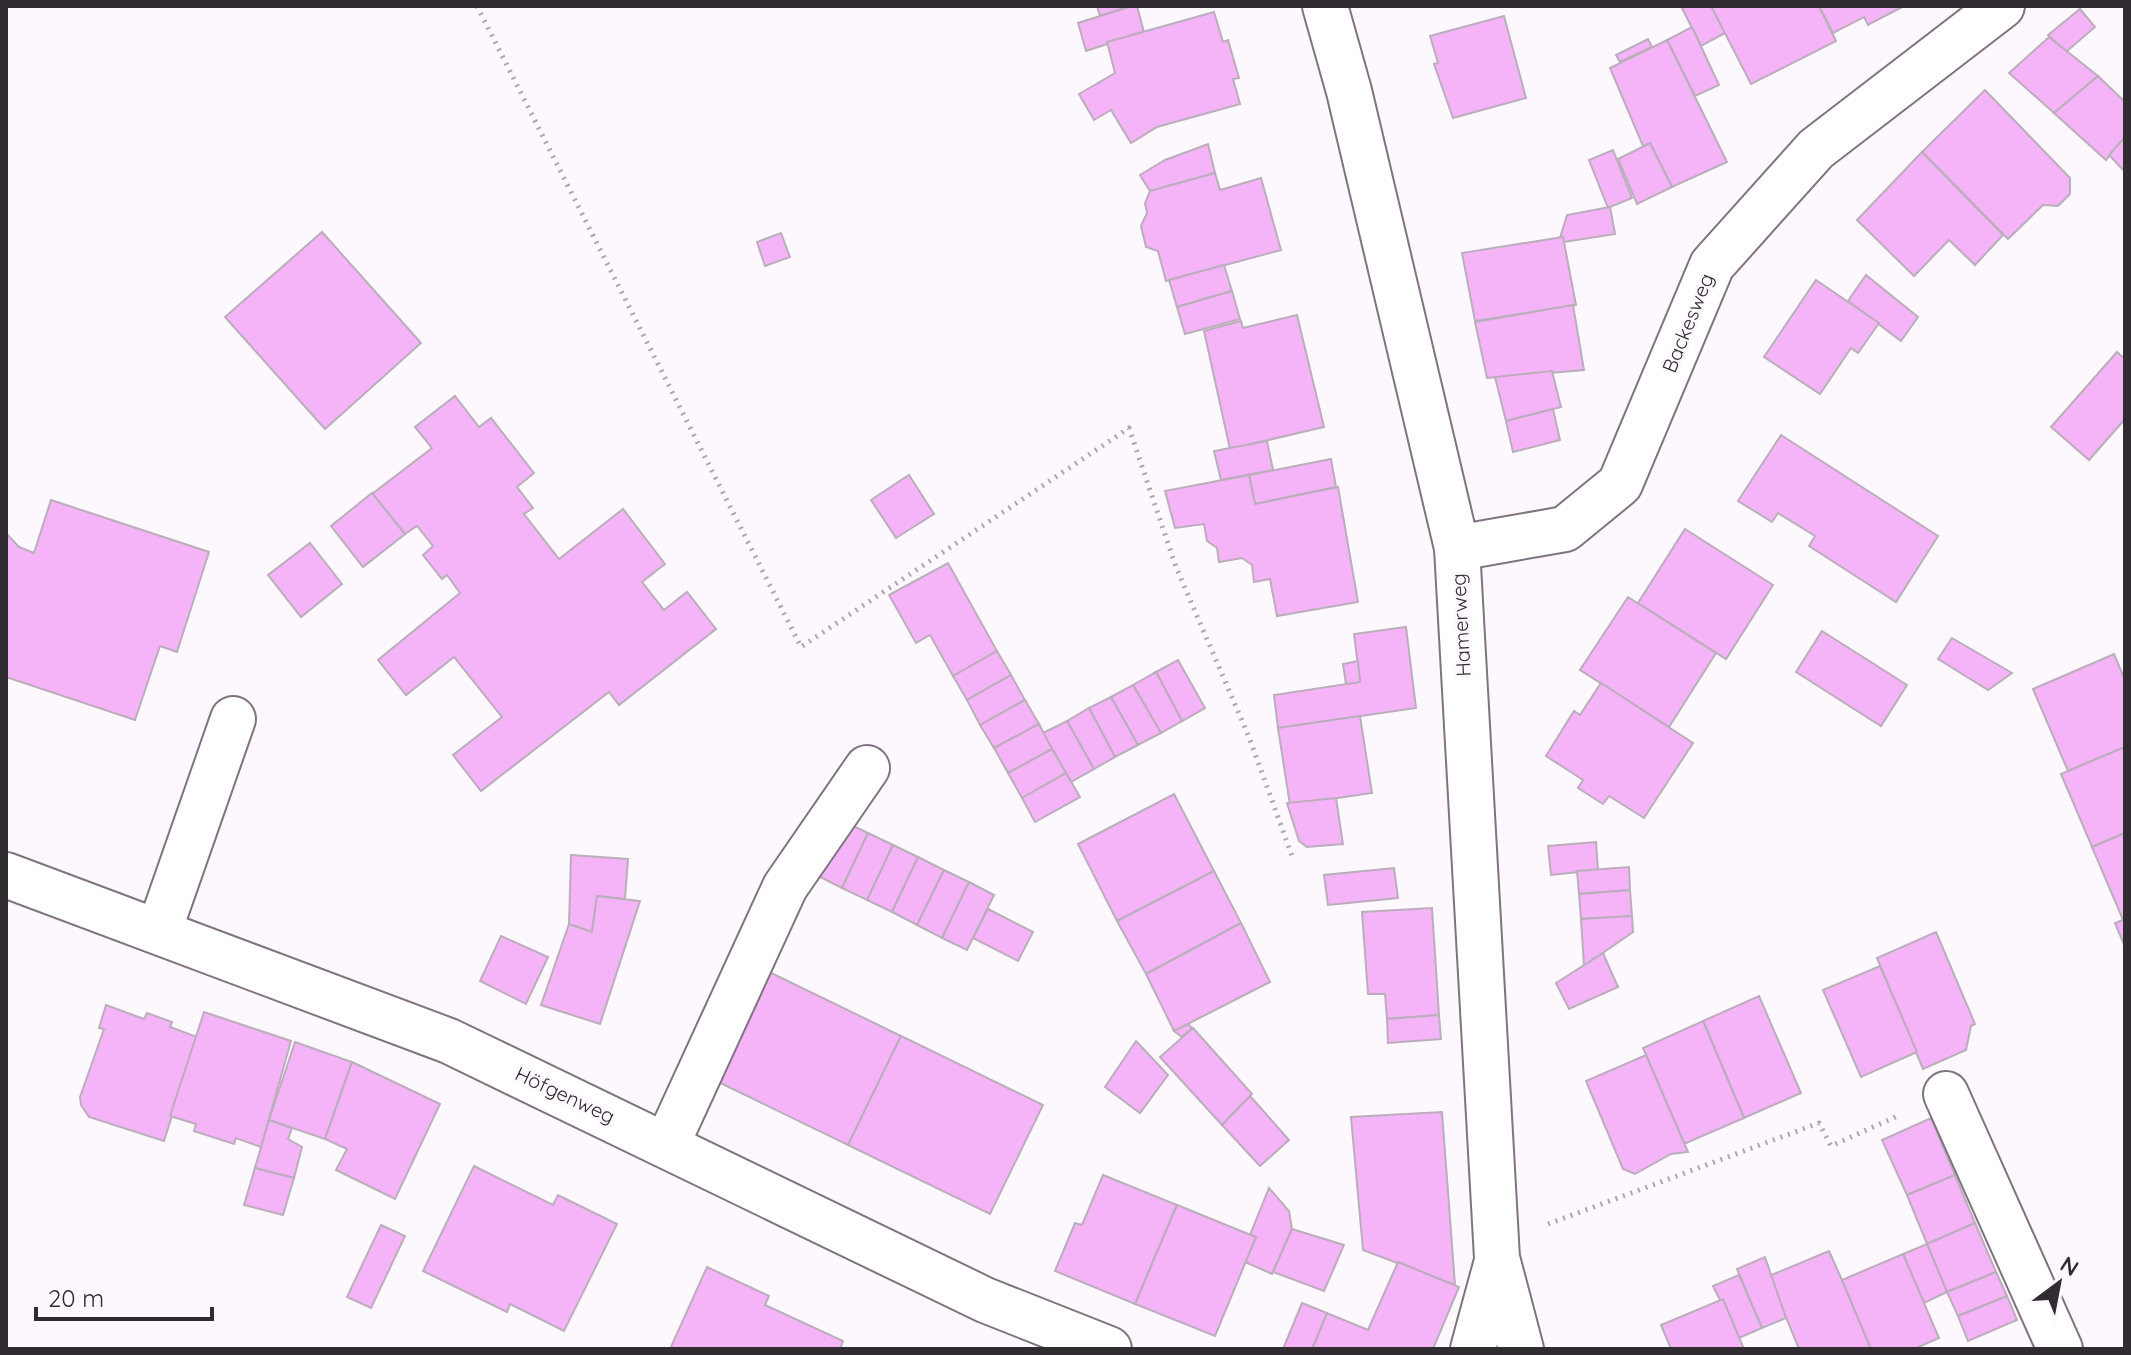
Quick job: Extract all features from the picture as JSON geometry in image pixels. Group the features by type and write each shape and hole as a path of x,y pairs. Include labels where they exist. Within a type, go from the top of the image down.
{"street":[{"name":"Hamerweg","path":"1325,6 1349,91 1457,548 1497,1258 1521,1349"},
{"name":"Backesweg","path":"1457,548 1565,529 1620,484 1712,265 1816,149 2002,6"},
{"path":"159,931 233,719"},
{"path":"667,1144 785,887 867,768"},
{"name":"Höfgenweg","path":"6,875 449,1041 985,1300 1109,1349"},
{"path":"1946,1094 2060,1349"},
{"name":"Hamerweg","path":"1473,1349 1497,1258"}],"path":[{"path":"477,6 801,647 1129,428 1176,567 1249,737 1292,856"},
{"path":"1497,1258 1553,1221 1819,1123 1831,1146 1946,1094"}],"building":[{"path":"1097,6 1132,6 1100,16"},
{"path":"1137,6 1144,32 1086,51 1078,23"},
{"path":"1681,6 1711,6 1725,33 1701,46"},
{"path":"1711,6 1819,6 1836,41 1751,84"},
{"path":"1819,6 1904,6 1868,25 1864,17 1833,33"},
{"path":"2080,9 2095,27 2066,52 2048,35"},
{"path":"1214,12 1223,42 1228,40 1239,78 1233,79 1240,104 1157,127 1131,143 1111,110 1094,120 1079,94 1115,73 1107,42"},
{"path":"1504,16 1526,98 1453,118 1434,64 1438,63 1430,36"},
{"path":"1692,27 1719,85 1695,96 1667,40"},
{"path":"2049,37 2098,76 2054,113 2009,73"},
{"path":"1648,39 1652,47 1620,62 1616,55"},
{"path":"1667,40 1727,162 1672,187 1650,143 1643,146 1610,68"},
{"path":"2098,76 2125,102 2125,137 2106,160 2054,113"},
{"path":"1985,90 2070,178 2070,194 2058,206 2043,205 2008,239 1922,152"},
{"path":"2125,137 2125,172 2109,155"},
{"path":"1650,143 1672,187 1637,204 1618,159"},
{"path":"1208,144 1215,173 1150,191 1140,175 1165,160"},
{"path":"1613,150 1632,198 1608,208 1589,160"},
{"path":"1922,152 2003,235 1975,265 1949,240 1914,276 1857,220"},
{"path":"1215,173 1220,190 1261,178 1281,250 1166,281 1158,251 1146,247 1141,226 1147,213 1145,203 1150,191"},
{"path":"1610,207 1615,234 1564,242 1560,238 1567,215"},
{"path":"322,232 421,343 325,429 225,317"},
{"path":"781,233 790,257 765,266 757,242"},
{"path":"1563,237 1576,305 1475,321 1462,253"},
{"path":"1224,265 1232,291 1177,307 1169,280"},
{"path":"1866,275 1918,317 1901,341 1848,301"},
{"path":"1816,280 1879,323 1858,353 1851,348 1820,394 1764,357"},
{"path":"1232,291 1240,319 1185,334 1177,307"},
{"path":"1573,305 1584,370 1487,378 1475,322"},
{"path":"1297,315 1324,427 1230,449 1204,331 1241,321 1243,328"},
{"path":"2117,352 2125,359 2125,419 2089,460 2051,427"},
{"path":"1552,371 1561,407 1506,421 1495,377"},
{"path":"455,396 479,427 491,418 534,473 517,487 533,508 524,514 559,559 623,509 665,564 642,582 664,610 687,592 716,629 619,705 609,692 481,791 453,755 502,717 454,657 406,695 378,660 460,593 447,575 442,579 423,555 433,546 417,526 405,534 372,494 432,448 415,427"},
{"path":"1553,409 1560,440 1513,452 1506,421"},
{"path":"1781,435 1938,536 1896,602 1809,546 1815,536 1778,513 1772,522 1738,501"},
{"path":"1267,441 1273,470 1221,480 1214,451"},
{"path":"1331,459 1336,487 1255,504 1249,475"},
{"path":"909,475 934,514 896,538 871,500"},
{"path":"1249,475 1255,504 1338,487 1358,602 1277,616 1270,579 1254,582 1252,565 1242,558 1219,562 1217,548 1207,541 1204,524 1175,528 1165,491"},
{"path":"372,493 405,534 363,567 331,526"},
{"path":"51,500 209,552 177,652 160,646 135,720 6,677 6,533 19,547 34,553"},
{"path":"1685,529 1773,585 1726,659 1638,603"},
{"path":"310,543 342,584 301,617 268,575"},
{"path":"948,563 997,651 953,676 930,635 916,643 889,595"},
{"path":"1628,597 1716,653 1669,727 1580,670"},
{"path":"1406,627 1416,708 1278,728 1274,695 1360,682 1354,634"},
{"path":"1822,631 1907,685 1881,726 1796,672"},
{"path":"1952,638 2012,673 1988,690 1938,659"},
{"path":"997,651 1011,675 967,700 953,676"},
{"path":"2114,654 2125,680 2125,747 2068,771 2033,689"},
{"path":"1178,660 1205,708 1182,721 1156,672"},
{"path":"1358,661 1360,682 1346,684 1343,664"},
{"path":"1156,672 1182,721 1161,733 1133,685"},
{"path":"1011,675 1025,700 980,725 967,700"},
{"path":"1601,683 1693,743 1644,818 1609,796 1603,804 1578,788 1583,780 1546,756 1574,711 1580,715"},
{"path":"1133,685 1161,733 1138,745 1111,697"},
{"path":"1111,697 1138,745 1115,757 1089,708"},
{"path":"1025,700 1039,724 994,748 980,725"},
{"path":"1089,708 1115,757 1094,769 1067,721"},
{"path":"1360,716 1372,793 1290,805 1278,728"},
{"path":"1067,721 1094,769 1071,782 1043,733"},
{"path":"1039,724 1052,749 1008,773 994,748"},
{"path":"2125,747 2125,833 2092,847 2061,774"},
{"path":"1052,749 1066,773 1022,798 1008,773"},
{"path":"1066,773 1080,797 1035,822 1022,798"},
{"path":"1174,794 1214,871 1117,921 1078,844"},
{"path":"1336,798 1343,844 1307,847 1299,841 1287,803"},
{"path":"843,821 868,833 842,888 816,875"},
{"path":"868,833 893,845 867,900 842,888"},
{"path":"2125,833 2125,919 2123,920 2092,847"},
{"path":"1596,842 1598,870 1551,875 1548,846"},
{"path":"893,845 918,857 892,912 867,900"},
{"path":"571,855 628,859 625,899 597,896 592,932 569,924"},
{"path":"918,857 944,870 917,925 892,912"},
{"path":"1629,867 1630,890 1579,894 1577,871"},
{"path":"1394,868 1398,898 1328,905 1324,875"},
{"path":"944,870 969,882 942,938 917,925"},
{"path":"1214,871 1241,923 1146,974 1117,921"},
{"path":"969,882 994,895 967,950 942,938"},
{"path":"1630,890 1632,916 1581,919 1579,894"},
{"path":"597,896 640,901 600,1024 541,1005 569,924 592,932"},
{"path":"1432,908 1439,1015 1387,1019 1385,994 1368,994 1362,912"},
{"path":"988,909 1033,932 1018,961 973,938"},
{"path":"1632,916 1633,932 1584,966 1581,919"},
{"path":"2125,919 2125,947 2115,923"},
{"path":"1241,923 1270,982 1174,1031 1146,974"},
{"path":"1936,932 1975,1024 1971,1026 1966,1050 1923,1069 1877,958"},
{"path":"501,936 548,957 526,1004 480,981"},
{"path":"1603,953 1618,987 1569,1009 1556,983"},
{"path":"1880,966 1917,1052 1861,1077 1823,990"},
{"path":"763,969 901,1036 848,1145 710,1078"},
{"path":"1759,996 1801,1093 1744,1118 1703,1021"},
{"path":"106,1005 144,1019 147,1013 172,1022 170,1027 197,1037 164,1141 89,1117 81,1105 80,1097 104,1029 99,1028"},
{"path":"204,1012 291,1041 261,1147 236,1138 234,1144 194,1131 196,1124 170,1116"},
{"path":"1439,1015 1441,1039 1388,1043 1387,1019"},
{"path":"1703,1021 1744,1118 1684,1144 1643,1048"},
{"path":"1188,1024 1192,1028 1182,1037 1174,1031"},
{"path":"1193,1028 1252,1094 1222,1125 1160,1057"},
{"path":"901,1036 1043,1105 990,1214 848,1145"},
{"path":"1136,1041 1168,1075 1140,1113 1105,1087"},
{"path":"295,1042 352,1062 325,1139 269,1120"},
{"path":"1646,1055 1688,1152 1671,1154 1635,1174 1623,1169 1586,1081"},
{"path":"352,1062 440,1104 395,1199 336,1170 347,1149 325,1139"},
{"path":"1250,1096 1289,1140 1260,1166 1222,1125"},
{"path":"1442,1112 1455,1285 1363,1250 1351,1117"},
{"path":"1931,1118 1955,1175 1907,1195 1882,1140"},
{"path":"269,1120 292,1128 288,1139 302,1147 294,1178 255,1168"},
{"path":"474,1166 553,1205 558,1195 617,1224 564,1331 510,1304 507,1312 423,1271"},
{"path":"255,1168 294,1178 283,1215 244,1205"},
{"path":"1103,1175 1177,1205 1135,1304 1055,1271 1075,1223 1082,1225"},
{"path":"1955,1175 1975,1223 1927,1244 1907,1195"},
{"path":"1269,1188 1289,1211 1292,1229 1272,1274 1245,1262 1256,1237 1250,1235"},
{"path":"1177,1205 1256,1237 1215,1336 1135,1304"},
{"path":"1975,1223 1996,1272 1947,1292 1927,1244"},
{"path":"381,1225 405,1236 371,1308 347,1297"},
{"path":"1292,1229 1344,1245 1324,1291 1273,1272"},
{"path":"1927,1244 1947,1292 1924,1303 1903,1254"},
{"path":"1829,1251 1871,1349 1799,1349 1769,1276"},
{"path":"1903,1254 1939,1338 1914,1349 1871,1349 1842,1280"},
{"path":"1765,1257 1786,1318 1762,1328 1737,1269"},
{"path":"1398,1262 1459,1287 1433,1349 1312,1349 1327,1313 1368,1330"},
{"path":"707,1267 769,1296 765,1305 843,1341 840,1349 670,1349"},
{"path":"1996,1272 2007,1296 1958,1316 1947,1292"},
{"path":"1739,1275 1762,1328 1739,1338 1713,1286"},
{"path":"2007,1296 2017,1320 1968,1341 1958,1316"},
{"path":"1723,1299 1744,1349 1671,1349 1661,1325"},
{"path":"1302,1303 1327,1313 1312,1349 1283,1349"}]}
